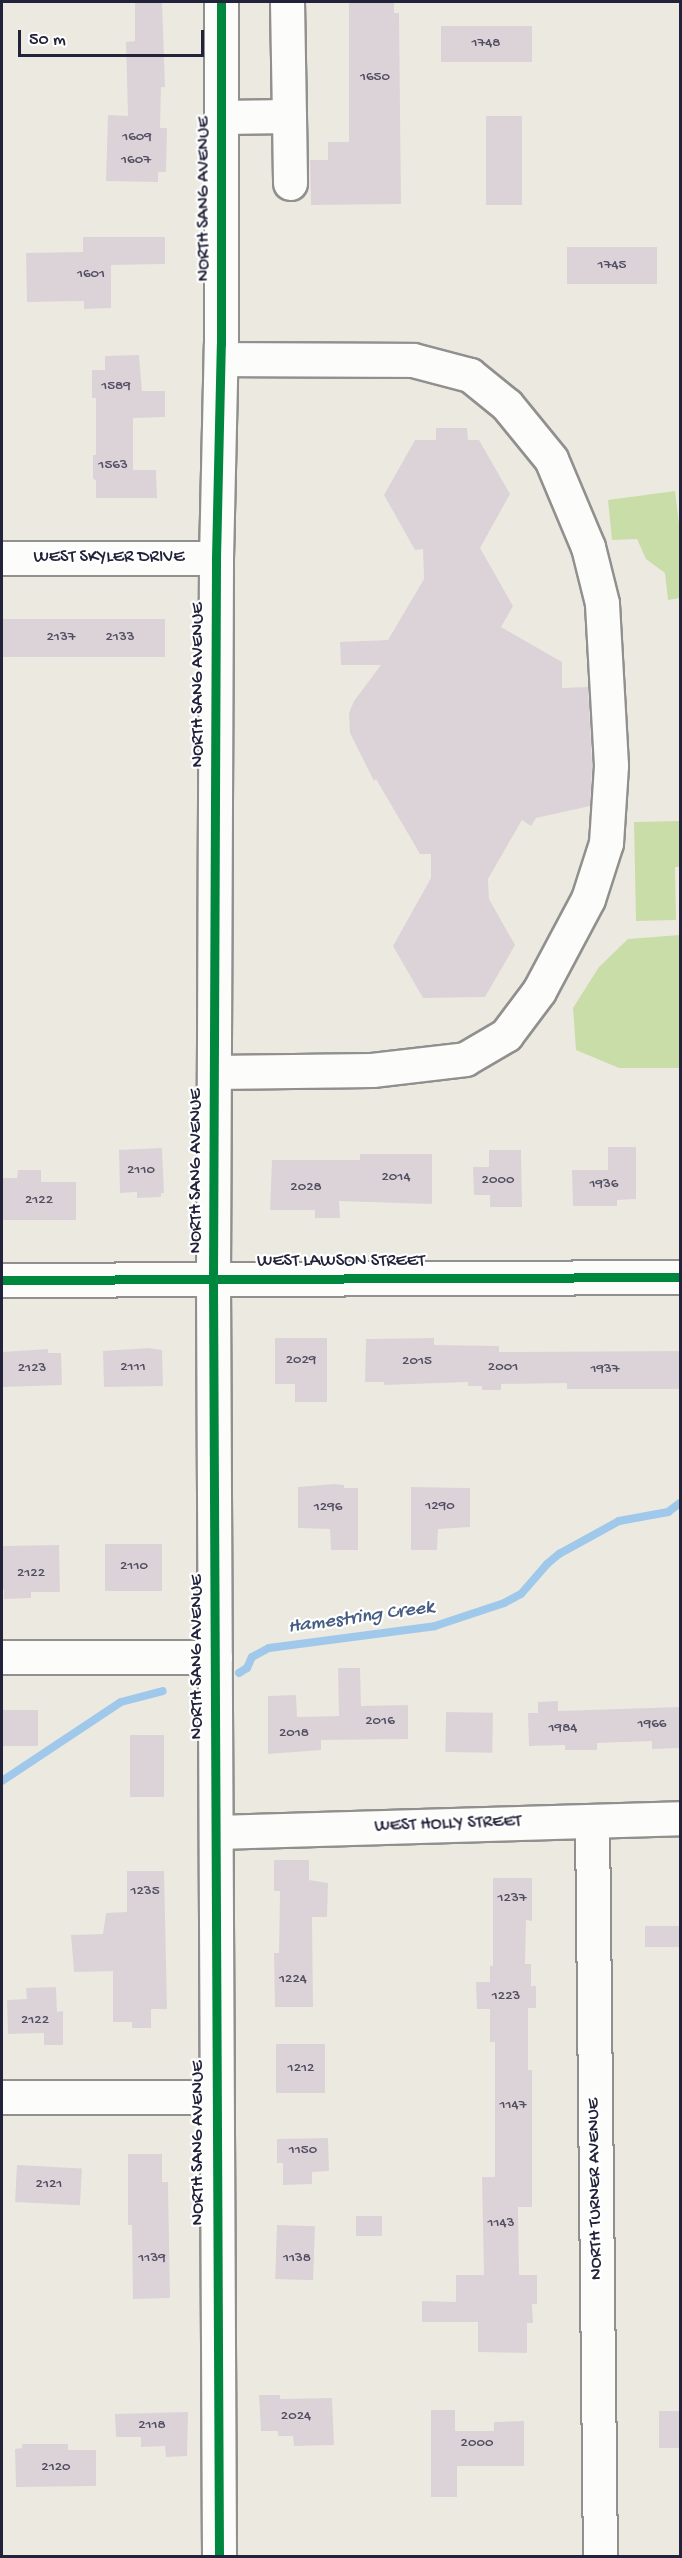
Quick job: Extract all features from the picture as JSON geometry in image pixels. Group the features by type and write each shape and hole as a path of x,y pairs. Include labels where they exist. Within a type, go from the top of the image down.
{"street":[{"name":"NORTH SANG AVENUE","path":"219,2556 215,2097 213,1279 216,558 221,359 221,2"},
{"path":"287,2 290,183"},
{"path":"221,117 289,116"},
{"path":"214,1072 372,1070 465,1059 506,1035 539,990 588,899 606,843 611,765 602,603 588,548 551,459 507,405 470,375 413,360 221,359"},
{"name":"WEST SKYLER DRIVE","path":"2,558 216,558"},
{"name":"WEST LAWSON STREET","path":"2,1280 681,1277"},
{"path":"2,1657 215,1657"},
{"name":"WEST HOLLY STREET","path":"216,1832 681,1818"},
{"name":"NORTH TURNER AVENUE","path":"592,1821 600,2556"},
{"path":"2,2097 215,2097"}],"green space":[{"path":"675,491 680,532 680,598 668,600 665,573 646,559 637,539 612,540 608,500"},
{"path":"680,821 680,867 675,867 676,920 636,921 634,822"},
{"path":"680,935 680,1068 619,1068 576,1050 573,1008 599,967 628,939"}],"building":[{"path":"135,2 162,2 165,87 161,87 160,128 167,128 166,172 158,172 158,182 106,181 108,115 128,116 126,42 135,41"},
{"path":"349,2 394,2 394,13 399,13 401,204 311,205 310,160 328,160 328,142 349,142"},
{"path":"441,26 532,26 532,62 441,62"},
{"path":"486,116 522,116 522,205 486,205"},
{"path":"83,237 165,237 165,264 111,265 111,308 84,309 84,301 27,302 26,253 83,252"},
{"path":"567,247 657,247 657,284 567,284"},
{"path":"139,355 142,391 165,391 165,417 133,418 133,470 156,470 157,498 96,498 93,455 96,455 96,398 92,398 92,370 105,370 105,356"},
{"path":"436,428 467,428 468,440 479,440 510,494 480,548 513,606 501,627 562,662 562,688 588,687 592,765 590,806 536,818 531,826 522,820 488,879 489,899 515,945 485,997 423,998 393,946 431,878 431,854 420,854 376,779 374,781 350,733 349,713 354,701 381,665 341,665 340,642 388,640 424,579 423,549 415,550 384,495 415,440 436,440"},
{"path":"2,619 165,619 165,657 2,657"},
{"path":"608,1147 636,1147 636,1199 617,1200 617,1206 573,1206 572,1170 608,1170"},
{"path":"162,1148 164,1193 161,1193 161,1197 137,1198 137,1192 120,1193 119,1150"},
{"path":"489,1150 521,1150 522,1207 490,1207 490,1195 474,1195 473,1167 489,1167"},
{"path":"360,1154 432,1154 432,1204 339,1201 340,1218 315,1218 315,1210 270,1210 272,1160 360,1160"},
{"path":"18,1170 41,1170 41,1182 76,1182 76,1220 2,1220 2,1178 17,1178"},
{"path":"275,1338 327,1338 327,1402 295,1402 295,1384 275,1384"},
{"path":"434,1338 434,1345 499,1346 499,1352 681,1351 681,1389 567,1389 567,1383 501,1384 501,1390 482,1390 482,1386 468,1386 468,1382 384,1385 384,1382 365,1382 366,1339"},
{"path":"148,1348 162,1350 163,1386 104,1387 103,1351"},
{"path":"48,1349 48,1353 61,1353 62,1385 3,1387 2,1352"},
{"path":"344,1485 344,1488 358,1488 358,1550 331,1550 330,1529 298,1528 298,1487"},
{"path":"411,1487 470,1488 470,1527 438,1529 437,1550 411,1550"},
{"path":"105,1544 162,1544 162,1591 105,1591"},
{"path":"59,1545 60,1592 31,1592 31,1598 4,1599 4,1589 2,1589 3,1546"},
{"path":"338,1668 360,1668 361,1706 408,1705 408,1739 321,1740 321,1750 268,1754 268,1696 296,1695 297,1717 339,1716"},
{"path":"558,1701 558,1711 681,1707 681,1748 652,1749 652,1741 597,1743 597,1750 565,1750 565,1745 529,1746 528,1713 538,1713 538,1702"},
{"path":"2,1710 38,1710 38,1746 2,1746"},
{"path":"446,1712 493,1713 492,1753 445,1752"},
{"path":"130,1735 164,1735 164,1797 130,1797"},
{"path":"274,1860 309,1860 309,1880 328,1883 327,1917 312,1917 313,2007 275,2007 274,1953 279,1953 280,1891 274,1891"},
{"path":"127,1871 164,1871 167,2009 151,2009 151,2028 132,2028 132,2022 113,2022 113,1971 74,1972 71,1935 103,1934 106,1913 127,1912"},
{"path":"493,1878 532,1878 532,1921 526,1920 525,1964 531,1964 531,1986 536,1986 536,2008 528,2008 528,2070 532,2070 532,2207 518,2207 519,2275 537,2275 537,2304 532,2304 533,2323 527,2323 527,2353 478,2352 478,2322 422,2322 422,2301 456,2302 456,2275 484,2275 482,2177 495,2177 495,2042 490,2042 490,2009 477,2009 476,1982 490,1982 490,1966 493,1966"},
{"path":"645,1926 680,1926 680,1947 645,1947"},
{"path":"56,1987 57,2012 63,2011 63,2045 44,2045 44,2033 8,2034 7,2000 27,1999 26,1988"},
{"path":"276,2044 325,2044 325,2093 276,2093"},
{"path":"328,2138 329,2171 312,2172 312,2184 283,2185 283,2163 277,2163 277,2139"},
{"path":"128,2154 162,2154 162,2182 168,2182 170,2298 133,2299 132,2225 128,2225"},
{"path":"17,2165 82,2168 80,2205 15,2202"},
{"path":"356,2216 382,2216 382,2236 356,2236"},
{"path":"277,2225 315,2226 313,2280 275,2279"},
{"path":"259,2395 280,2395 280,2399 332,2398 334,2445 294,2446 293,2436 278,2436 278,2431 261,2431"},
{"path":"431,2410 455,2410 455,2431 494,2431 494,2422 524,2421 524,2466 457,2466 457,2497 431,2497"},
{"path":"659,2411 680,2411 680,2448 659,2448"},
{"path":"188,2412 187,2456 166,2457 165,2446 141,2447 141,2437 116,2437 115,2414"},
{"path":"22,2444 68,2444 68,2450 96,2450 96,2486 16,2487 15,2449 22,2448"}],"waterway":[{"name":"Hamestring Creek","path":"239,1673 247,1668 252,1657 269,1648 435,1626 504,1603 521,1594 547,1564 559,1554 619,1521 668,1512 680,1503"},
{"name":"Hamestring Creek","path":"2,1781 121,1702 163,1691"}],"cycle path":[{"path":"219,2556 213,1279 216,558 221,344 221,2"},
{"path":"2,1280 680,1277"}]}
